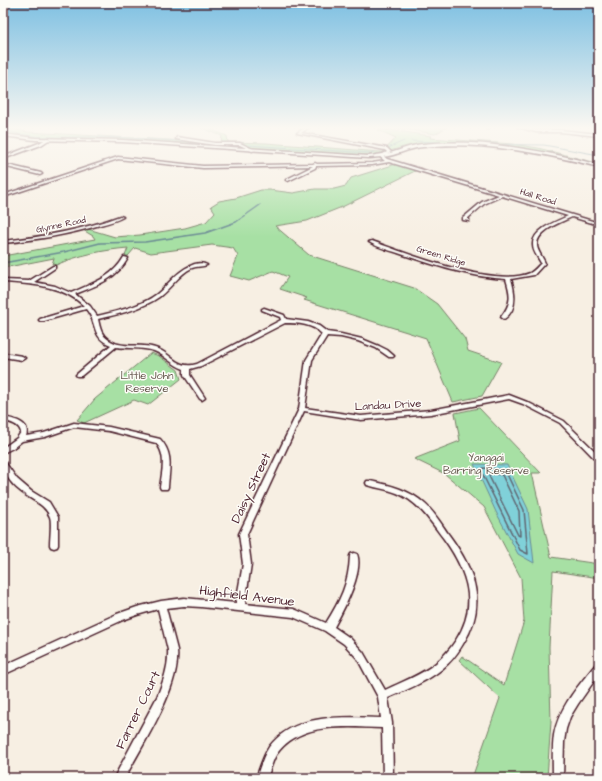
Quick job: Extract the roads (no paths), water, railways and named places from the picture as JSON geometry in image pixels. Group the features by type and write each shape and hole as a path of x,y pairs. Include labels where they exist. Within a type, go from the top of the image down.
{"street":[{"path":"3,196 102,163"},
{"path":"169,163 203,167 350,163"},
{"name":"Hall Road","path":"396,163 599,224"},
{"path":"291,180 314,167 315,164"},
{"path":"3,165 40,174"},
{"path":"464,219 483,203 502,195"},
{"name":"Green Ridge","path":"371,242 480,276 508,278 524,276 534,273 541,268 543,263 534,245 536,238 542,231 571,216"},
{"name":"Glynne Road","path":"3,242 25,240 77,231 122,217"},
{"path":"72,294 110,276 124,263 126,258"},
{"path":"96,318 127,310 148,302 159,295 185,272 197,265 206,266"},
{"path":"29,283 53,267"},
{"path":"504,317 512,304 513,294 508,278"},
{"path":"3,282 29,283 52,287 72,294 88,306 96,318 97,328 101,336 115,345 154,350 163,354 178,366 187,368 199,365 284,321 297,320 322,329 325,334"},
{"path":"42,320 88,306"},
{"path":"264,309 282,316 284,321"},
{"path":"325,334 337,334 383,348 391,356"},
{"path":"302,409 309,360 325,334"},
{"path":"79,375 115,345"},
{"path":"3,355 22,358"},
{"path":"187,368 187,375 202,398"},
{"name":"Landau Drive","path":"302,409 361,418 431,412 509,397 525,403 562,422 599,459"},
{"name":"Daisy Street","path":"240,606 247,564 243,534 302,409"},
{"path":"3,419 23,427 24,433 21,439"},
{"path":"3,451 21,439 45,435 74,425 109,429 158,441 164,446 167,453 164,487"},
{"path":"3,464 14,482 46,504 54,517 54,545"},
{"path":"370,483 394,489 416,500 427,511 456,548 465,566 473,590 471,618 465,635 454,651 442,664 429,674 383,696"},
{"path":"328,628 343,604 348,592 354,573 354,556"},
{"name":"Highfield Avenue","path":"3,670 120,617 136,611 161,606 184,602 240,606 294,613 328,628 346,641 360,655 383,696 387,723 388,778"},
{"name":"Farrer Court","path":"119,778 170,678 173,657 171,642 161,606"},
{"path":"558,778 559,739 562,722 570,706 599,667"},
{"path":"261,778 272,752 280,742 291,734 316,724 387,723"}],"water":[{"path":"474,464 507,465 528,509 534,563 518,554 496,512"}],"waterway":[{"path":"3,263 64,252 100,243 145,242 205,233 236,222 260,205"}],"park label":[{"name":"Little John Reserve","path":"147,381"},
{"name":"Yanggai Barring Reserve","path":"486,463"}]}
